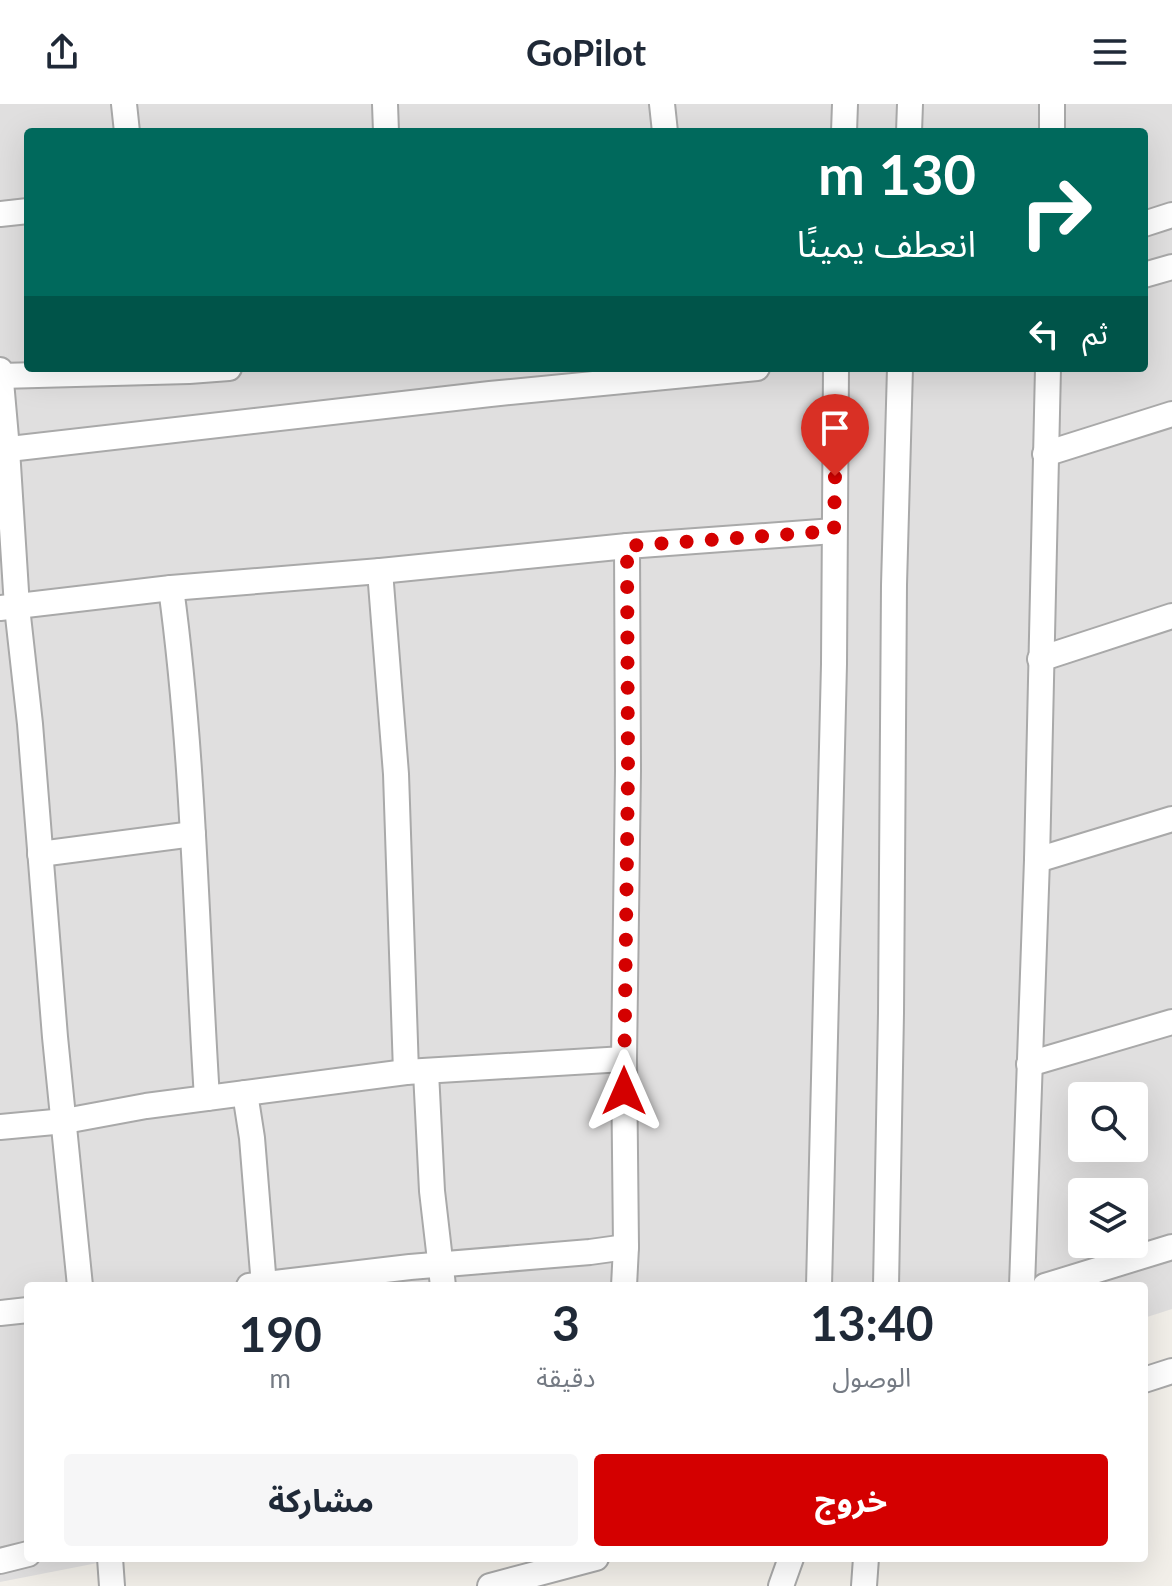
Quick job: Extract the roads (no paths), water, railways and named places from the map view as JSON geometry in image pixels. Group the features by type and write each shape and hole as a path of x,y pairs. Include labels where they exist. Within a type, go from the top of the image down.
{"street":[{"path":"124,104 127,128"},
{"path":"385,104 386,128"},
{"path":"662,104 665,128"},
{"path":"844,128 845,104"},
{"path":"909,128 910,104"},
{"path":"1052,104 1052,128"},
{"path":"0,214 24,211"},
{"path":"1148,223 1172,215"},
{"path":"1148,274 1172,267"},
{"path":"0,370 8,608 30,724 55,1037 80,1282"},
{"path":"0,376 151,372"},
{"path":"4,450 490,394 716,372"},
{"path":"819,1282 834,664 836,372"},
{"path":"886,1282 894,585 900,372"},
{"path":"1022,1282 1037,860 1048,372"},
{"path":"1045,454 1172,414"},
{"path":"8,608 171,588 627,546 834,531"},
{"path":"624,1282 627,546"},
{"path":"380,571 416,1072 442,1275"},
{"path":"171,588 184,696 207,1098"},
{"path":"1040,659 1172,616"},
{"path":"1037,860 1172,819"},
{"path":"40,854 193,834"},
{"path":"1029,1064 1172,1022"},
{"path":"0,1127 65,1121 146,1106 416,1072 624,1059"},
{"path":"245,1093 252,1138 259,1282"},
{"path":"314,1282 442,1275 626,1247"},
{"path":"1058,1282 1172,1247"},
{"path":"0,1313 24,1310"},
{"path":"1148,1379 1172,1371"},
{"path":"0,1561 24,1555"},
{"path":"110,1562 112,1586"},
{"path":"490,1586 581,1562"},
{"path":"781,1586 790,1562"},
{"path":"864,1586 866,1562"}]}
